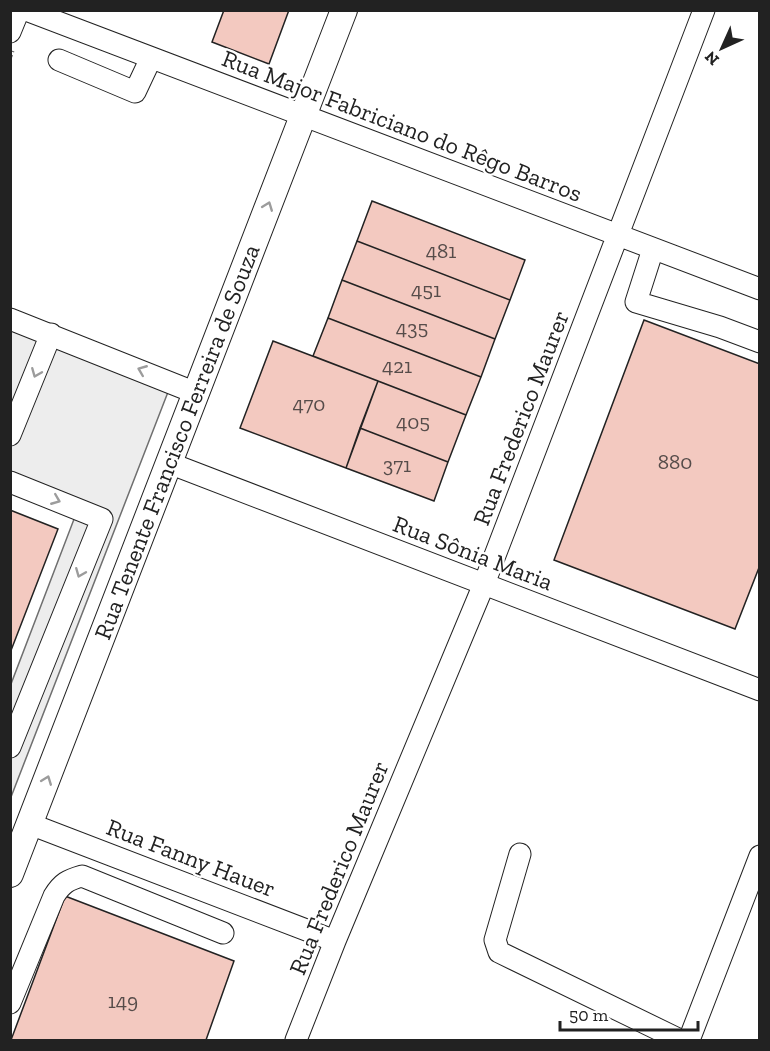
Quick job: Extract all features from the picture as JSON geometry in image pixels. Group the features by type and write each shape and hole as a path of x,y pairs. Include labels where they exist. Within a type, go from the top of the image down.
{"main road":[{"name":"Rua Tenente Francisco Ferreira de Souza","path":"10,874 344,10"}],"street":[{"path":"10,32 19,10"},
{"name":"Rua Major Fabriciano do Rêgo Barros","path":"26,10 759,289"},
{"name":"Rua Frederico Maurer","path":"296,1041 335,941 484,584 704,10"},
{"path":"59,60 135,92 151,58"},
{"path":"653,249 636,302 720,327 759,342"},
{"path":"10,319 196,393"},
{"path":"10,435 51,334"},
{"name":"Rua Sônia Maria","path":"169,463 759,690"},
{"path":"10,482 102,519 10,747"},
{"name":"Rua Fanny Hauer","path":"30,824 335,941"},
{"path":"520,854 495,940 500,951 680,1041"},
{"path":"689,1041 759,856"},
{"path":"10,1003 54,896 61,884 70,879 82,876 223,933"}],"shaded area":[{"path":"11,311 175,374 11,797 11,684 76,514 11,488"}],"building":[{"path":"224,10 289,10 269,64 212,42"},
{"path":"372,201 525,260 510,300 357,241"},
{"path":"357,241 510,300 495,339 342,280"},
{"path":"342,280 495,339 481,377 328,318"},
{"path":"328,318 481,377 466,415 313,356"},
{"path":"644,320 760,364 760,565 735,629 554,560"},
{"path":"273,341 378,381 346,468 240,428"},
{"path":"378,381 466,415 448,462 360,428"},
{"path":"360,428 448,462 434,501 346,468"},
{"path":"10,510 58,529 10,653"},
{"path":"65,896 234,961 206,1040 11,1040"}]}
